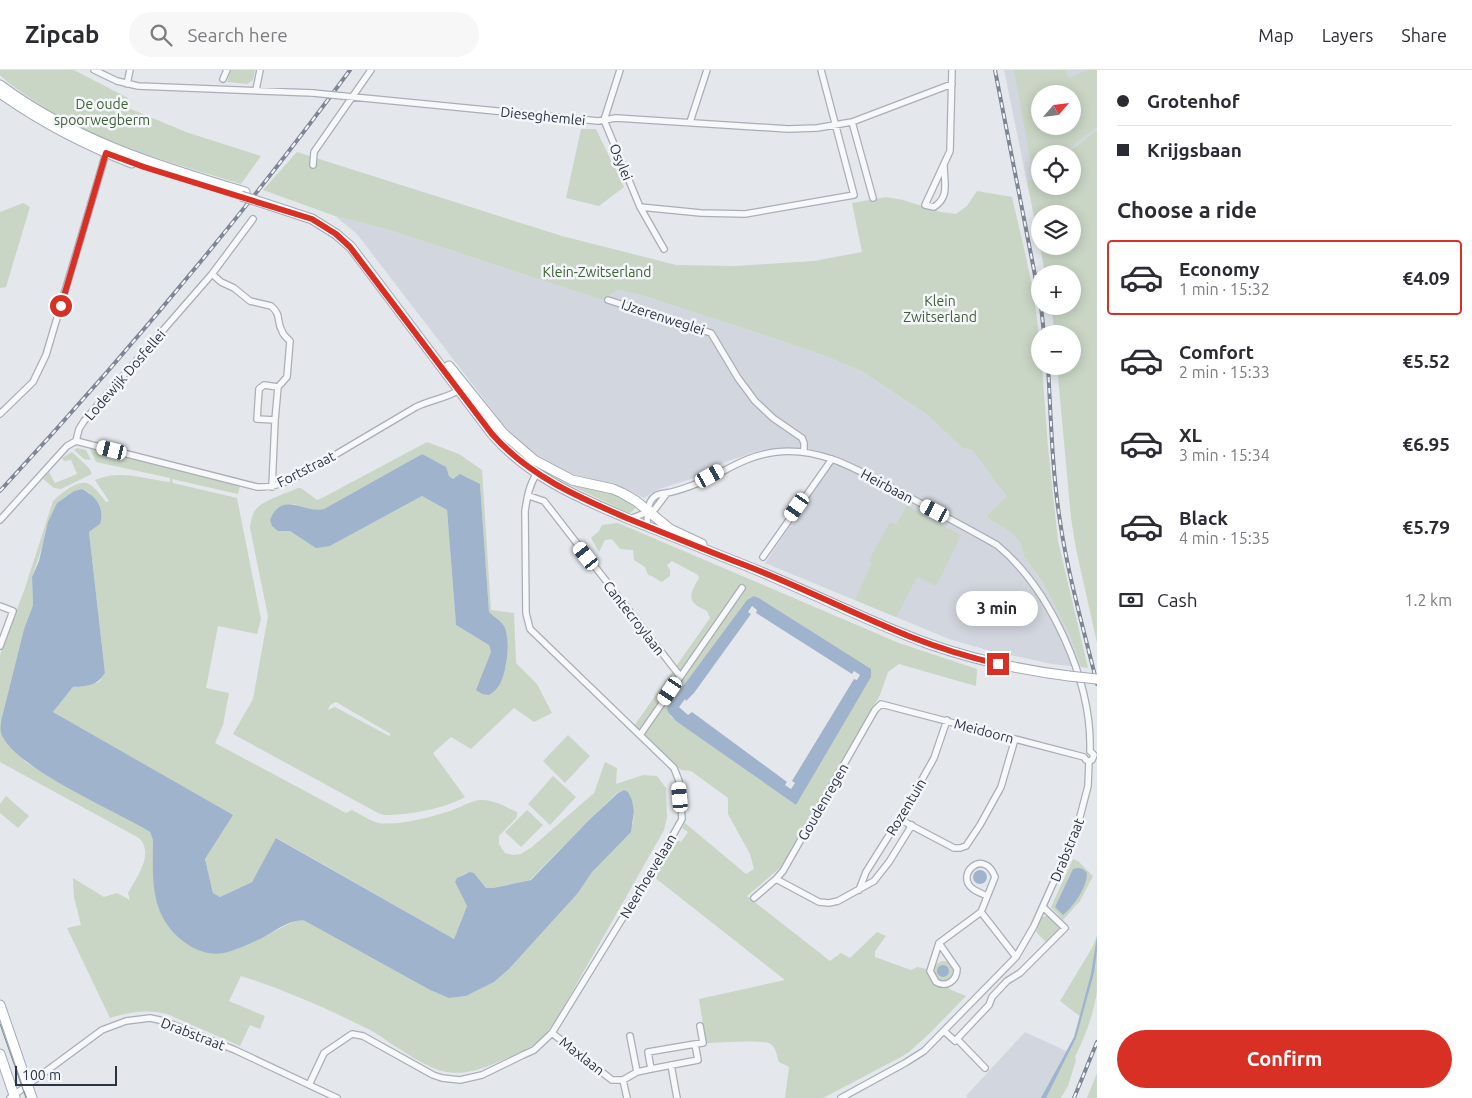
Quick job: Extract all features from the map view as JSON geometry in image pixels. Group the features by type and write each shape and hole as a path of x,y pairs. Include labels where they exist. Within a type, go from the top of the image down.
{"main road":[{"path":"0,85 38,111 93,140 147,162 243,194 319,216 347,237 362,254 462,388 502,446 536,474 574,494 647,527 692,546 733,560 930,644 998,664 1097,679"},
{"path":"0,93 56,129 106,153 144,167 243,194"},
{"path":"462,388 503,433 534,460 572,480 614,490 636,501 670,529 733,560"},
{"path":"0,1005 32,1098"},
{"path":"0,1054 13,1097"}],"street":[{"name":"Dieseghemlei","path":"94,70 117,81 138,86 313,93 598,121 616,118 788,129 835,126 852,122 952,84"},
{"path":"127,84 130,70"},
{"path":"224,79 227,70"},
{"path":"256,90 260,70"},
{"path":"313,165 314,152 371,70"},
{"path":"604,120 620,70"},
{"path":"690,122 707,70"},
{"path":"640,207 745,214 854,195 821,70"},
{"path":"944,165 945,197 934,208 925,205 950,151 952,70"},
{"name":"Osylei","path":"604,120 640,207 664,249"},
{"path":"852,122 872,198"},
{"path":"0,414 33,382 46,355 106,153"},
{"name":"Lodewijk Dosfellei","path":"0,520 67,446 76,441 79,429 84,422 212,274 253,218"},
{"path":"212,274 250,301 271,306 278,313 281,331 290,341 287,377 278,387 272,487"},
{"name":"IJzerenweglei","path":"608,300 711,333 747,392 773,418 802,438 804,452"},
{"path":"275,420 257,419 259,389 264,385 278,387"},
{"name":"Fortstraat","path":"76,441 257,487 272,487 285,483 416,407 453,394 462,388"},
{"name":"Heirbaan","path":"630,519 655,509 667,493 699,483 736,463 752,457 778,452 804,452 832,459 966,528 997,545 1011,557 1040,596 1068,649 1079,680 1086,711 1090,736 1090,751 1084,754 1086,759"},
{"path":"762,557 832,459"},
{"name":"Neerhoevelaan","path":"309,1085 324,1053 352,1034 363,1036 432,1075 460,1080 482,1075 534,1050 552,1033 682,819 677,773 671,765 530,629 527,619 525,511 530,484 536,474"},
{"name":"Cantecroylaan","path":"529,496 544,501 680,676"},
{"path":"647,527 648,511"},
{"path":"640,735 742,588"},
{"path":"0,606 12,611 0,646"},
{"name":"Meidoorn","path":"885,703 1086,759"},
{"name":"Goudenregen","path":"754,898 776,879 788,862 875,710 878,706 885,703"},
{"name":"Rozentuin","path":"859,890 866,872 934,758 946,720"},
{"path":"899,819 954,848 966,846 980,825 1001,786 1015,739"},
{"name":"Drabstraat","path":"841,1098 905,1063 924,1050 1016,957 1029,937 1080,823 1090,769 1086,759"},
{"name":"Rozentuin","path":"776,879 819,902 828,903 838,900 874,881 884,870 912,826"},
{"path":"939,943 957,969 955,978 948,984 936,982 930,971 939,943 981,912 987,896 994,877 988,866 981,863 969,869 966,876 967,882 972,889 987,896"},
{"path":"957,1039 989,1005 992,997 1007,981 1020,973 1065,928 1043,907"},
{"path":"981,912 1016,957"},
{"path":"975,1000 985,1009"},
{"name":"Drabstraat","path":"13,1097 102,1030 126,1021 150,1018 164,1021 235,1050 337,1098"},
{"path":"651,1069 648,1052 703,1043 700,1026"},
{"path":"944,1031 955,1041 957,1039 985,1068"},
{"name":"Maxlaan","path":"552,1033 612,1080 623,1080"},
{"path":"630,1036 636,1072"},
{"path":"626,1098 623,1080 636,1072 698,1060 695,1044"},
{"path":"671,1065 677,1098"}],"shaded area":[{"path":"1004,70 1097,70 1097,130 1078,145 1031,145 1031,179 1027,182"},
{"path":"335,216 386,229 602,300 618,290 641,295 825,356 861,371 930,417 962,448 972,450 1006,496 986,517 1009,531 1020,542 1024,556 1043,583 1069,633 1081,667 1052,664 991,651 949,639 765,563 837,457 816,450 788,448 761,450 725,462 691,479 659,489 644,498 623,488 572,474 542,459 520,442 503,424 357,234"},
{"path":"1025,1032 1066,1051 1042,1098 967,1098 966,1096"}],"green space":[{"name":"De oude spoorwegberm","path":"0,70 74,70 128,98 126,107 186,132 261,156 241,184 159,159 105,139 54,114 7,81 0,75"},
{"path":"231,70 255,70 253,80 247,84 227,82"},
{"path":"1014,70 1065,70 1069,78 1087,70 1097,70 1097,127 1073,145 1031,145 1031,164"},
{"path":"581,129 596,129 624,187 599,206 566,198"},
{"path":"1097,130 1097,643 1071,518 1058,375 1081,375 1081,325 1054,325 1052,315 1081,315 1081,265 1043,265 1042,255 1081,255 1081,205 1032,205 1027,182 1031,179 1031,195 1081,195 1081,145 1078,145"},
{"name":"Klein Zwitserland","path":"297,152 562,236 676,265 734,266 814,261 862,252 852,203 886,197 903,200 941,212 956,214 967,206 977,191 1012,197 1031,281 1031,315 1036,315 1037,325 1031,325 1031,375 1043,375 1058,541 1088,668 1081,667 1069,633 1043,583 1024,556 1020,542 1009,531 986,517 1006,496 972,450 962,448 930,417 861,371 825,356 641,295 618,290 602,300 386,229 335,216 263,190"},
{"path":"23,203 30,207 6,287 0,288 0,212"},
{"path":"476,405 513,448 546,473 559,479 599,488 619,495 635,506 634,510 630,513 627,512 534,468 502,440"},
{"path":"427,442 459,454 482,470 491,610 514,613 516,663 537,684 552,713 534,722 514,708 471,749 451,737 433,753 465,797 447,805 426,811 384,815 233,734 253,699 268,616 250,528 253,514 266,501 298,488 301,488 317,500","holes":["422,454 453,479 480,484 489,613 501,625 506,637 506,667 491,652 489,645 456,625 447,510 422,496 330,546 290,531 293,504 308,510 324,509","336,702 391,734 389,736 335,707 328,710 330,705"]},
{"path":"91,447 240,486 238,494 172,479 173,483 237,498 261,619 257,634 218,626 206,688 229,693 223,725 215,743 346,813 352,810 379,823 387,824 418,820 448,812 470,802 480,800 499,804 517,812 517,817 499,836 499,844 505,853 513,855 521,854 532,847 594,793 605,762 617,768 616,784 643,775 657,776 666,788 667,817 664,830 559,1015 537,1043 486,1067 457,1073 445,1072 420,1062 374,1032 334,1012 241,976 229,1001 265,1016 260,1029 250,1025 240,1046 167,1014 138,1012 110,1018 67,928 81,925 74,897 73,878 104,897 117,893 130,900 128,893 145,858 143,844 139,838 0,762 0,655 25,588 53,501 75,485 85,483 93,487 106,502 109,501 95,480 114,475 170,482 170,478 96,462 90,449","holes":["82,489 90,493 100,524 89,532 105,673 99,682 73,687 53,712 232,815 205,859 213,893 220,897 252,882 277,838 454,939 467,906 455,882 461,876 474,873 486,888 530,880 617,793 624,790 632,800 634,811 633,824 592,872 578,893 509,969 494,982 466,996 449,998 430,990 305,921 297,920 261,938 222,953 195,949 159,909 155,894 153,840 150,832 25,762 2,717 24,629 33,605 32,577 57,503 74,491"]},
{"path":"77,448 86,450 91,460 84,459 74,450"},
{"path":"72,452 89,468 92,474 61,489 54,488 43,479 49,472 55,483 77,474 71,460 64,461 62,458"},
{"path":"907,506 961,535 936,586 917,577 896,617 855,600 872,563 869,560 890,522 896,525"},
{"path":"618,523 899,643 977,669 976,686 899,664 888,672 880,695 782,866 747,896 830,961 841,953 850,958 877,932 886,936 875,951 875,957 911,970 917,967 927,969 931,980 950,985 949,989 966,996 909,1052 823,1098 785,1098 789,1067 779,1062 771,1044 750,1041 706,1043 699,999 785,980 654,877 676,839 681,842 688,832 682,828 685,823 746,874 754,869 750,854 728,814 728,798 691,771 681,770 634,726 710,618 707,611 696,605 691,598 699,578 698,575 672,561 667,565 670,570 670,576 662,582 648,575 645,567 634,560 633,550 620,549 612,539 605,540 599,552 591,538 599,531 602,525","holes":["754,596 871,670 796,805 670,716"]},
{"path":"568,735 590,756 565,783 543,761"},
{"path":"553,776 576,797 550,825 528,804"},
{"path":"6,796 29,816 18,828 0,813 0,804"},
{"path":"527,810 543,825 521,847 505,832"},
{"path":"1073,859 1078,861 1093,876 1080,901 1063,920 1051,907"},
{"path":"1046,916 1059,928 1059,931 1047,943 1036,932 1042,917"},
{"path":"1097,936 1097,991 1086,1033 1075,1057 1076,1060 1068,1086 1061,1098 1046,1098 1070,1048 1081,1017 1060,1001 1092,948"},
{"path":"944,961 951,964 954,971 951,978 944,981 937,978 934,971 937,964"},
{"path":"1097,1073 1097,1098 1087,1098"}],"water":[{"path":"422,454 446,467 449,476 453,479 460,474 480,484 489,612 504,626 508,648 504,674 498,687 489,695 482,694 476,690 491,652 489,645 456,625 447,510 422,496 330,546 316,548 290,531 278,531 272,526 270,520 275,511 281,506 294,505 308,509 324,509"},
{"path":"82,489 95,499 101,513 100,524 89,532 105,673 95,683 87,686 73,687 53,712 233,815 205,859 213,893 220,897 252,882 276,838 454,939 467,906 455,882 457,878 470,872 474,873 486,888 531,880 589,820 618,793 624,790 628,792 632,800 634,811 631,832 592,872 578,893 509,969 494,982 466,996 449,998 430,990 305,921 288,924 238,949 224,953 203,952 184,942 169,927 156,901 153,875 153,840 150,832 45,774 9,746 1,733 2,717 24,629 33,605 32,577 39,561 48,522 57,503 74,491"},
{"path":"754,596 759,598 871,669 871,677 796,805 676,721 667,708 747,600","holes":["752,606 757,610 756,613 852,674 854,671 860,675 857,680 854,679 792,781 795,783 791,789 785,785 787,782 692,712 688,715 679,707 685,699 686,701 694,693 751,614 748,612"]},
{"path":"1073,869 1083,869 1087,873 1085,884 1071,907 1063,915 1055,907"},
{"path":"977,870 983,870 987,877 983,884 977,884 973,880 973,874"},
{"path":"1097,936 1094,973 1076,1038 1046,1098 1041,1098 1074,1037 1091,974"},
{"path":"945,965 948,966 948,976 941,977 938,976 937,969 938,966"}],"tram line":[{"path":"0,1024 26,1098"}],"railway":[{"path":"0,491 137,338 267,179 350,70"},
{"path":"995,70 1033,265"},
{"path":"1042,315 1043,325"},
{"path":"1048,375 1053,463 1063,542 1097,684"},
{"path":"1074,1098 1097,1042"}],"route":[{"path":"61,306 106,153 144,167 300,214 327,228 350,247 448,373 492,434 502,446 536,474 574,494 692,546 733,560 911,637 998,664"}],"park label":[{"name":"Klein-Zwitserland","path":"597,272"}]}
